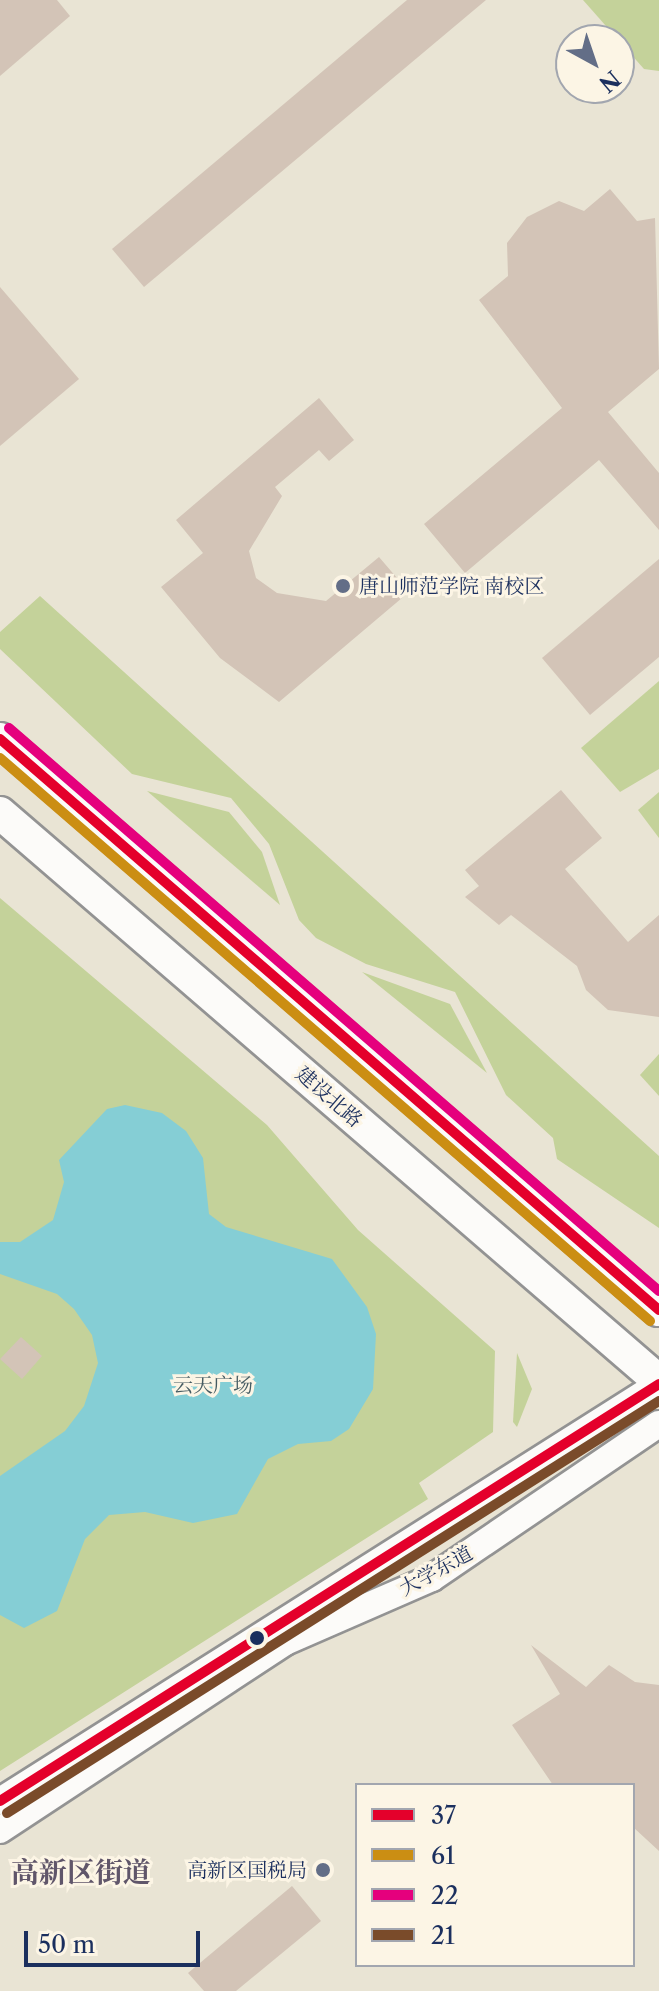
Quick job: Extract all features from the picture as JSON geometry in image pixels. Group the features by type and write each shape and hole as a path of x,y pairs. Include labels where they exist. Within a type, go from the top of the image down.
{"main road":[{"path":"0,739 659,1310"},
{"name":"建设北路","path":"0,813 659,1382"}],"street":[{"name":"大学东道","path":"0,1801 659,1382"},
{"name":"大学东道","path":"0,1830 285,1642 432,1578 659,1424"}],"green space":[{"path":"583,0 659,0 659,71 644,69 635,59 635,24 604,24"},
{"path":"40,596 659,1156 659,1228 557,1159 553,1138 506,1095 455,992 366,964 316,938 299,920 269,844 231,798 132,774 0,649 0,632"},
{"path":"659,681 659,769 620,792 581,748"},
{"path":"147,791 229,812 262,852 280,905"},
{"path":"659,792 659,838 638,810"},
{"name":"云天广场","path":"0,898 267,1125 358,1230 495,1351 493,1432 419,1483 428,1499 0,1771"},
{"path":"362,972 450,1004 487,1073"},
{"path":"659,1054 659,1096 640,1075"},
{"path":"517,1353 532,1389 517,1427 513,1422"}],"water":[{"path":"125,1105 162,1113 186,1131 203,1158 209,1214 226,1227 332,1259 367,1307 376,1334 373,1389 349,1429 331,1441 298,1444 268,1459 237,1514 193,1523 145,1512 109,1515 85,1539 57,1611 24,1628 0,1615 0,1476 65,1431 84,1406 98,1363 92,1335 74,1309 57,1294 0,1274 0,1242 20,1242 53,1220 64,1182 59,1160 107,1109"}],"building":[{"path":"0,0 57,0 70,16 0,76"},
{"path":"407,0 486,0 144,287 112,249"},
{"path":"610,189 637,221 655,218 659,369 608,412 659,473 659,530 599,460 465,573 424,524 562,408 479,300 508,276 507,243 527,217 559,201 584,211"},
{"path":"0,287 79,379 0,446"},
{"path":"319,398 354,440 329,461 319,450 275,487 282,496 249,551 256,578 277,593 326,601 379,557 409,592 279,702 220,658 161,587 203,553 176,520"},
{"path":"659,559 659,657 590,715 542,658"},
{"path":"561,790 602,838 565,869 628,942 659,915 659,1017 608,1010 586,990 577,966 511,915 499,925 465,897 479,886 465,870"},
{"path":"21,1337 42,1356 22,1379 0,1359"},
{"path":"531,1645 586,1687 609,1665 635,1682 659,1685 659,1851 635,1829 635,1783 552,1783 512,1725 560,1694"},
{"path":"292,1886 321,1921 236,1991 204,1991 188,1973"}],"transit line":[{"name":"22","path":"9,728 659,1291"},
{"name":"37","path":"0,739 659,1310"},
{"name":"61","path":"0,758 650,1321"},
{"name":"37","path":"0,1801 659,1384"},
{"name":"21","path":"7,1813 659,1401"}],"place":[{"name":"唐山师范学院 南校区","path":"343,586"},
{"name":"高新区国税局","path":"323,1870"}],"district":[{"name":"高新区街道","path":"81,1872"}]}
